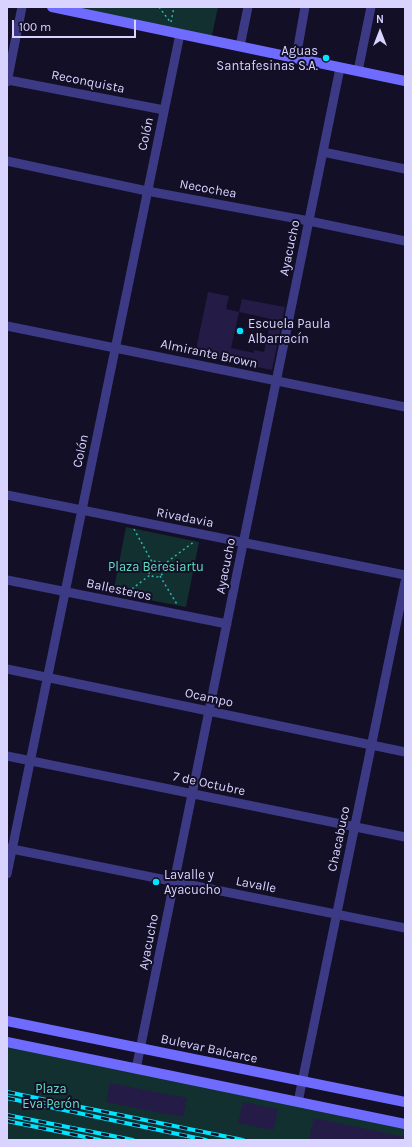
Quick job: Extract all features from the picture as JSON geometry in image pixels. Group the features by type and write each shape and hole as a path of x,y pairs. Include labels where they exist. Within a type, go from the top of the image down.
{"main road":[{"path":"52,7 170,27 180,34 405,81"},
{"name":"Bulevar Balcarce","path":"7,1020 405,1102"},
{"path":"7,1042 405,1124"}],"street":[{"path":"7,81 22,7"},
{"path":"240,46 248,7"},
{"path":"296,58 305,7"},
{"path":"358,71 371,7"},
{"name":"Colón","path":"7,874 10,848 30,760 180,34"},
{"name":"Ayacucho","path":"136,1069 340,68"},
{"name":"Reconquista","path":"7,81 164,110"},
{"path":"323,152 405,169"},
{"name":"Necochea","path":"7,161 147,191 309,221 405,241"},
{"name":"Almirante Brown","path":"7,326 405,407"},
{"name":"Rivadavia","path":"7,495 405,576"},
{"name":"Ballesteros","path":"7,580 227,624"},
{"name":"Chacabuco","path":"298,1102 405,582"},
{"name":"Ocampo","path":"7,669 405,752"},
{"name":"7 de Octubre","path":"7,756 405,837"},
{"name":"Lavalle","path":"10,848 405,928"}],"path":[{"path":"159,7 170,27"},
{"path":"170,27 174,7"},
{"path":"130,520 152,562"},
{"path":"163,565 202,535"},
{"path":"152,562 160,562 163,565"},
{"path":"150,576 148,568 152,562"},
{"path":"150,576 155,578 164,573 163,565"},
{"path":"114,602 150,576"},
{"path":"160,576 184,616"}],"green space":[{"path":"52,7 218,7 211,40"},
{"name":"Plaza Beresiartu","path":"126,527 199,542 186,607 113,593"},
{"name":"Plaza Eva Perón","path":"7,1042 405,1124 405,1140 7,1140"}],"building":[{"name":"Escuela Paula Albarracín","path":"208,292 229,296 226,309 239,312 242,299 285,307 272,370 195,354","holes":["239,312 271,319 264,352 254,350 254,353 231,348"]},
{"path":"110,1083 187,1098 183,1117 106,1102"},
{"path":"243,1102 278,1109 273,1130 238,1123"},
{"path":"314,1118 404,1137 404,1140 309,1139"}],"railway":[{"path":"7,1092 243,1140"},
{"path":"7,1098 206,1140"},
{"path":"7,1115 133,1140"},
{"path":"7,1121 100,1140"}],"place":[{"name":"Aguas Santafesinas S.A.","path":"326,58"},
{"name":"Escuela Paula Albarracín","path":"240,331"},
{"name":"Lavalle y Ayacucho","path":"156,882"}]}
